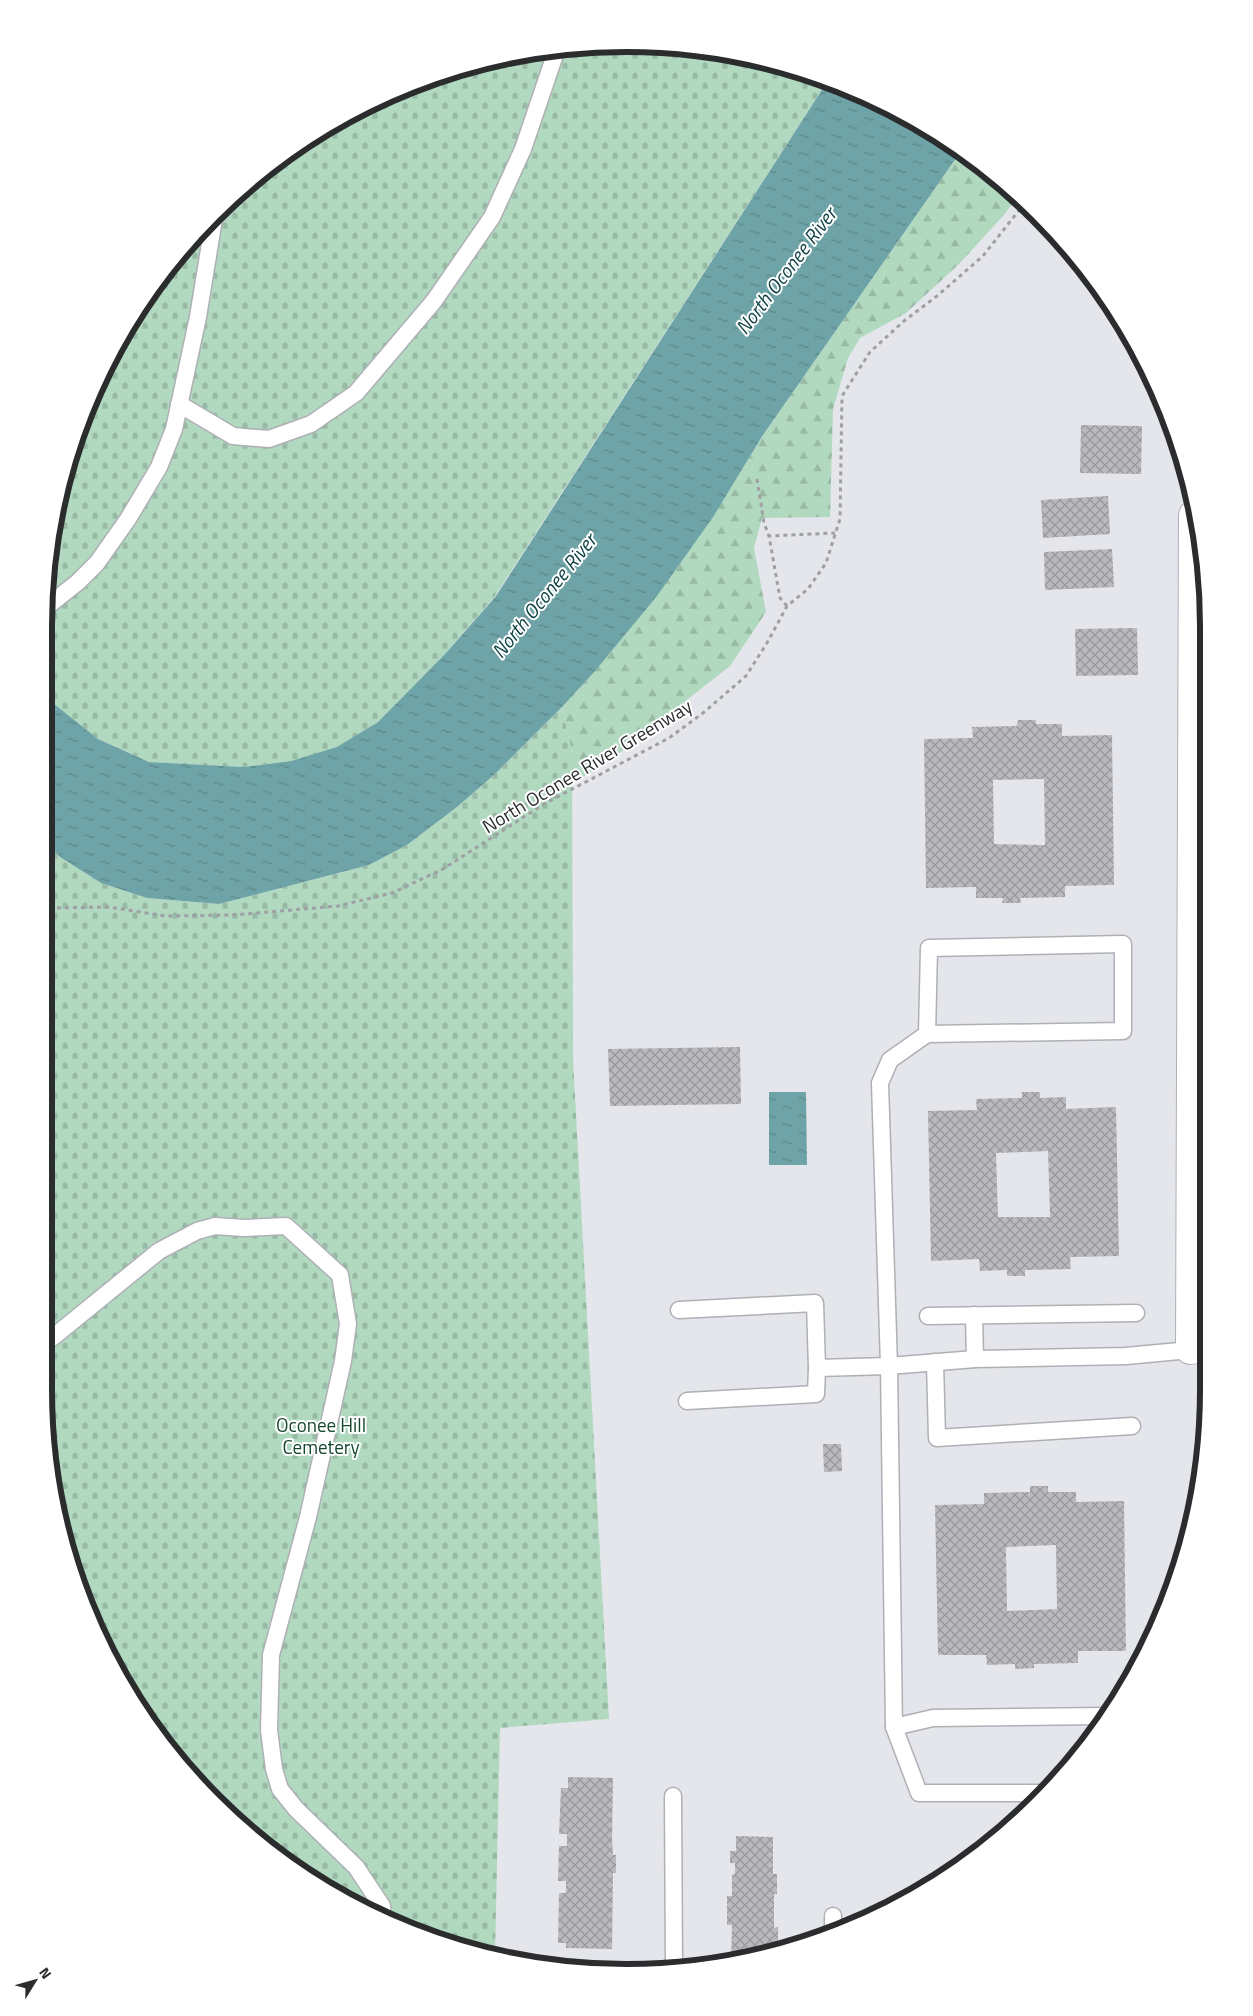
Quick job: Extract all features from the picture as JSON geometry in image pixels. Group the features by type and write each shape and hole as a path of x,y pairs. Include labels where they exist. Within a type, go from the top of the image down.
{"street":[{"path":"1193,538 1199,904 1197,1349"}],"lane":[{"path":"179,404 234,436 269,439 311,424 356,393 434,301 492,217 523,149 554,57"},
{"path":"53,602 78,582 97,563 128,519 159,467 174,428 198,317 212,230"},
{"path":"927,1034 929,948 1123,944 1123,1031 927,1034 890,1060 880,1083 889,1366 894,1727 919,1793 1034,1793"},
{"path":"52,1338 159,1251 197,1231 215,1226 244,1228 286,1226 340,1275 348,1324 343,1360 308,1517 271,1655 269,1730 274,1769 280,1789 296,1809 356,1867 382,1908"},
{"path":"678,1310 815,1304 816,1394 687,1401"},
{"path":"928,1316 1136,1313"},
{"path":"974,1315 975,1359"},
{"path":"817,1368 889,1366 975,1359 1126,1356 1197,1349"},
{"path":"935,1362 937,1438 1132,1426"},
{"path":"894,1727 933,1718 1098,1716"},
{"path":"673,1796 674,1961"}],"path":[{"name":"North Oconee River Greenway","path":"52,908 108,908 166,916 233,915 338,906 392,893 443,869 544,804 669,738 746,676 787,606 808,589 826,564 840,519 842,396 870,352 904,321 937,296 983,256 1020,209"},
{"path":"758,479 764,522 769,536 780,598 787,606"},
{"path":"769,536 835,533"}],"green space":[{"path":"626,52 701,57 775,72 823,88 495,596 446,653 378,722 337,748 291,761 243,767 149,762 98,739 52,704 52,626 57,552 72,478 96,407 129,339 171,277 195,248 248,195 277,171 340,129 407,96 478,72 552,57"},
{"path":"957,157 1013,203 959,264 906,313 860,338 848,358 833,409 830,517 762,518 754,548 766,612 730,666 613,758 572,784 572,753 562,707 618,643 670,576 718,507 763,435"},
{"name":"Oconee Hill Cemetery","path":"562,707 572,753 573,1059 609,1719 500,1728 495,1948 442,1933 407,1920 339,1887 277,1845 248,1821 195,1768 171,1739 129,1676 96,1609 83,1574 72,1538 57,1464 52,1390 52,848 60,857 101,883 147,898 219,904 369,865 407,845 457,807 494,775"}],"water":[{"name":"North Oconee River","path":"823,88 846,96 914,129 957,157 763,435 713,517 657,596 595,671 562,707 494,775 457,807 407,845 369,865 219,904 147,898 101,883 60,857 52,848 52,702 98,739 149,762 243,767 291,761 337,747 378,722 446,653 496,596"},
{"path":"769,1092 806,1092 807,1165 769,1165"}],"building":[{"path":"1081,425 1142,426 1141,474 1080,473"},
{"path":"1108,496 1110,534 1043,538 1041,500"},
{"path":"1112,549 1114,587 1045,590 1044,552"},
{"path":"1137,628 1138,675 1076,676 1075,629"},
{"path":"1018,720 1036,720 1036,724 1062,724 1062,736 1112,735 1114,885 1065,886 1065,897 1020,898 1021,903 1002,903 1003,898 976,898 976,887 926,888 924,739 973,738 972,727 1017,726","holes":["1044,779 1045,845 994,844 993,780"]},
{"path":"740,1047 741,1104 610,1106 608,1049"},
{"path":"1022,1092 1040,1092 1040,1098 1066,1097 1066,1109 1116,1107 1119,1256 1070,1257 1071,1269 1025,1270 1025,1276 1007,1276 1007,1270 980,1271 979,1259 931,1261 928,1111 977,1110 976,1099 1022,1098","holes":["1048,1151 1050,1217 998,1217 996,1153"]},
{"path":"823,1444 841,1444 842,1471 824,1472"},
{"path":"1030,1486 1048,1486 1048,1492 1076,1492 1076,1502 1124,1501 1126,1651 1078,1651 1078,1663 1034,1664 1034,1668 1015,1669 1015,1664 987,1665 986,1655 938,1655 935,1505 984,1504 984,1493 1030,1492","holes":["1056,1545 1057,1609 1007,1611 1006,1547"]},
{"path":"568,1777 613,1778 612,1840 613,1855 616,1855 616,1873 613,1873 612,1949 566,1948 566,1943 558,1943 559,1893 566,1893 566,1881 558,1881 559,1846 567,1846 567,1834 559,1834 561,1788 568,1788"},
{"path":"736,1836 773,1837 773,1874 777,1874 777,1894 774,1894 774,1928 778,1927 778,1943 731,1953 732,1925 727,1925 727,1896 732,1896 732,1875 735,1874 735,1863 730,1863 730,1851 736,1851"}]}
